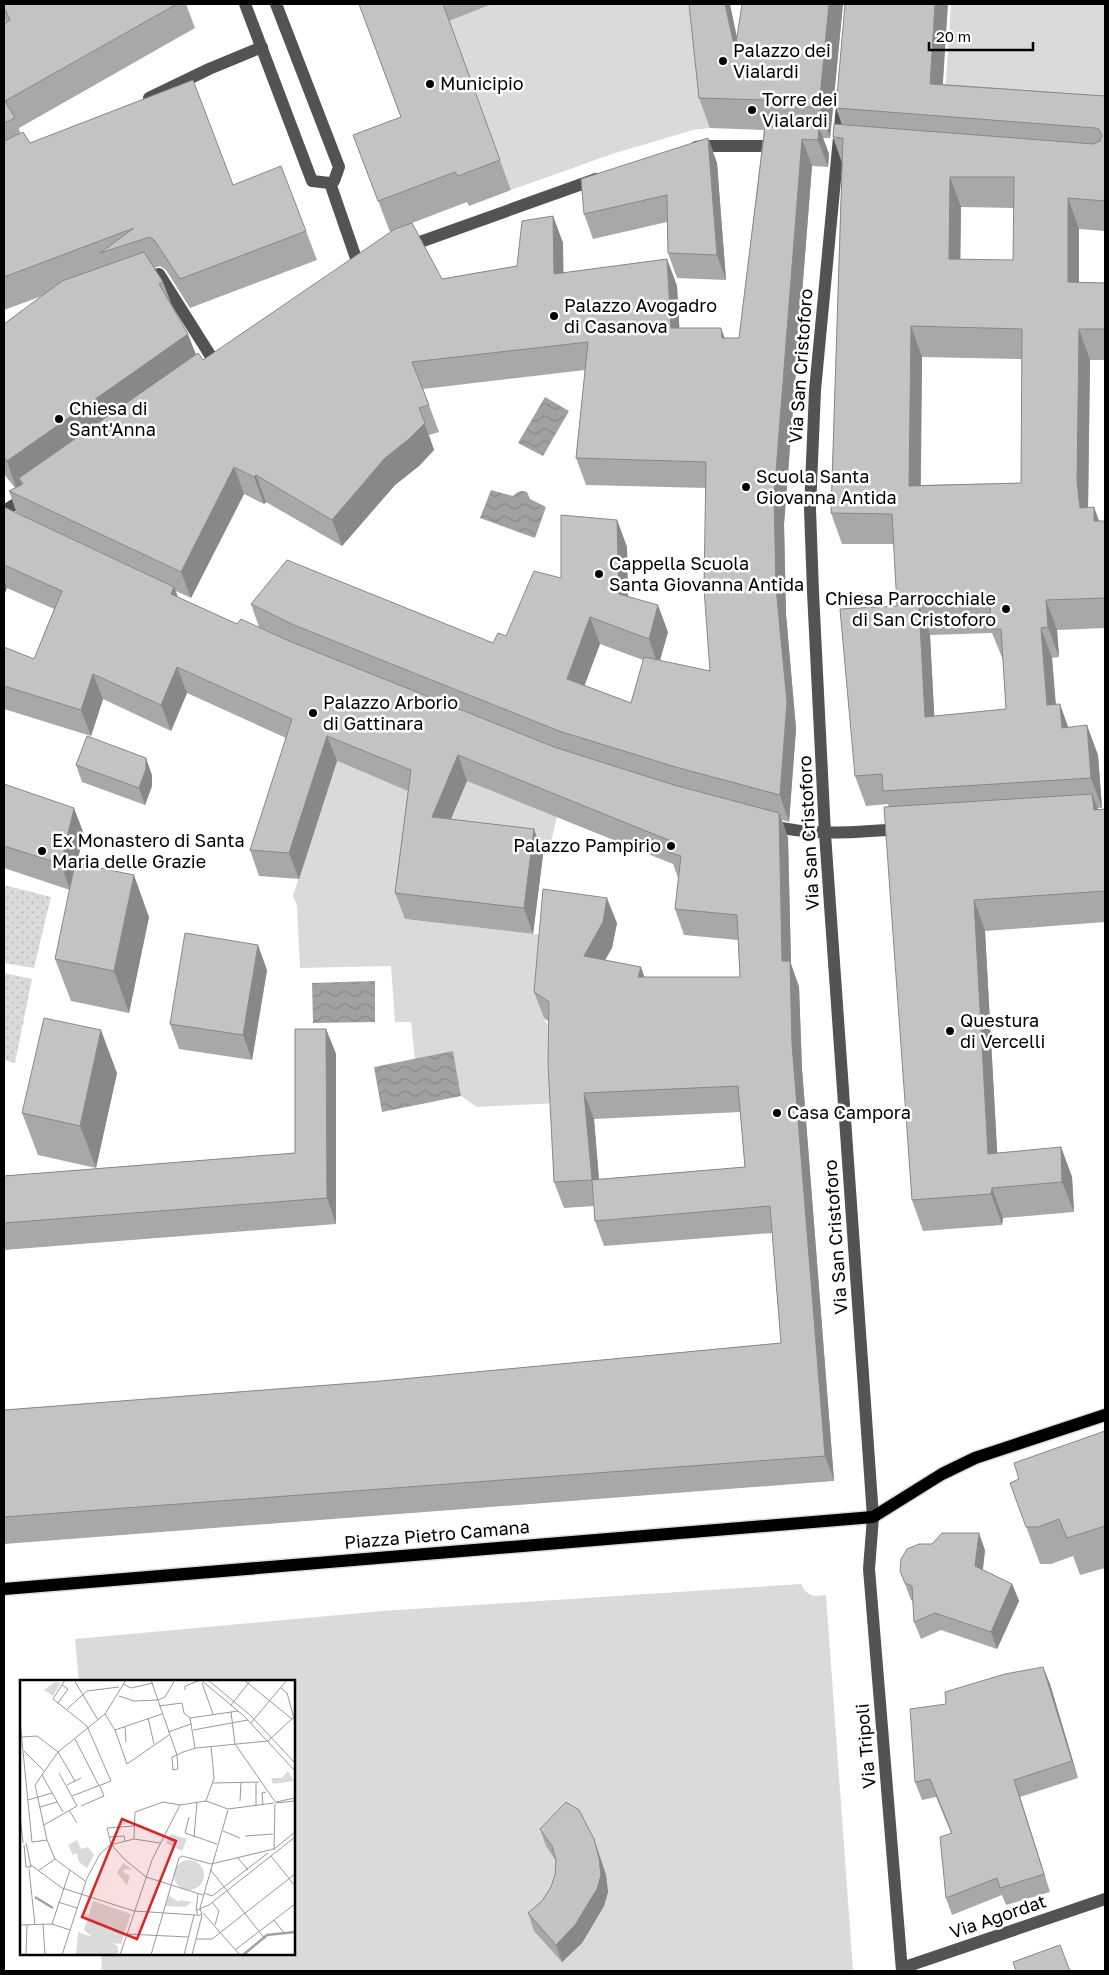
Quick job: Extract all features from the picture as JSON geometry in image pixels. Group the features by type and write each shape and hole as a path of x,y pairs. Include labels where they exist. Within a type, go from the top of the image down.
{"main road":[{"path":"872,1517 942,1474 975,1458 1105,1415"},
{"name":"Piazza Pietro Camana","path":"4,1589 872,1517"}],"street":[{"path":"246,4 312,181 330,183 334,181 339,167 276,4"},
{"path":"134,105 262,46"},
{"name":"Via San Cristoforo","path":"843,89 816,380 810,509 825,834 872,1517"},
{"path":"684,151 703,146 790,146"},
{"path":"394,252 610,173"},
{"path":"330,183 359,265"},
{"path":"133,283 160,274 217,366"},
{"path":"4,511 38,490"},
{"path":"759,822 787,830 825,834 916,828"},
{"name":"Via Tripoli","path":"872,1517 869,1569 902,1970"},
{"name":"Via Agordat","path":"902,1970 1105,1899"}],"shaded area":[{"path":"492,4 693,4 699,25 710,128 693,130 612,154 511,190 449,21"},
{"path":"951,4 1105,4 1105,123 944,111"},
{"path":"336,761 455,810 467,781 557,817 551,842 543,855 405,919 550,935 544,1018 558,1045 558,1103 477,1107 461,1096 453,1052 415,1059 411,1022 395,1022 391,966 300,968 297,906 293,896"},
{"path":"4,885 51,897 34,968 4,963"},
{"path":"4,973 32,979 15,1063 4,1060"},
{"path":"801,1584 811,1595 826,1595 853,1971 102,1971 101,1955 295,1955 295,1680 79,1680 75,1639 383,1611"}],"water":[{"path":"545,397 569,411 543,456 518,443"},
{"path":"491,490 513,496 520,491 527,492 530,499 546,507 535,538 480,518"},
{"path":"375,981 375,1022 313,1023 312,983"},
{"path":"453,1051 461,1096 382,1112 374,1067"}],"building":[{"path":"4,4 177,4 5,101 15,118 4,123 4,24 10,20"},
{"name":"Municipio","path":"359,4 443,4 500,160 458,176 455,172 378,201 353,135 401,117"},
{"name":"Palazzo dei Vialardi","path":"689,4 725,4 735,50 742,4 829,4 819,107 765,107 766,100 699,98"},
{"path":"845,4 935,4 930,84 1105,96 1105,201 1068,198 1068,282 1105,283 1105,329 1079,329 1077,482 1080,508 1094,507 1094,521 1105,521 1105,598 1046,600 1048,627 1041,628 1047,705 1060,704 1062,728 1087,725 1091,778 883,791 882,774 855,776 840,609 897,606 892,514 831,513 843,138 833,137 834,124 1093,144 1100,141 1102,136 1099,129 1095,128 836,108","holes":["950,177 1014,177 1013,260 949,259","911,326 1022,329 1021,483 909,486","990,602 991,629 1001,629 1006,709 925,717 919,605"]},
{"path":"193,80 233,185 281,166 306,231 180,279 155,241 150,237 100,253 134,228 4,277 4,141 23,132 30,143"},
{"path":"765,127 819,127 818,140 802,139 774,497 776,587 787,702 780,795 679,768 559,731 294,625 251,604 287,560 493,643 498,633 506,636 534,571 561,578 561,515 617,520 619,594 658,605 649,639 590,617 567,679 631,703 644,657 710,671 704,589 706,462 576,458 588,342 412,362 429,405 419,408 425,423 409,439 385,458 332,520 256,475 254,477 234,467 181,572 9,491 23,484 19,478 198,353 203,360 395,229 412,223 442,279 517,266 522,221 553,216 554,274 667,259 671,328 721,328 722,338 739,338"},
{"path":"708,138 717,255 668,253 667,195 584,214 581,179"},
{"name":"Chiesa di Sant'Anna","path":"144,252 163,282 159,284 188,334 7,461 4,457 4,324 62,281"},
{"path":"4,507 174,587 171,594 237,624 241,619 289,641 554,747 674,785 779,813 782,961 790,961 792,1044 825,1456 4,1517 4,1410 381,1381 781,1343 770,1206 595,1221 592,1180 554,1182 548,1063 549,1002 534,992 543,889 607,898 603,922 584,956 641,967 638,977 740,977 737,915 675,909 681,856 668,852 671,841 458,755 432,817 534,829 524,908 395,893 411,770 327,736 289,853 250,850 292,719 177,667 161,705 93,674 81,710 4,686 4,647 34,659 62,591 4,565","holes":["738,1086 745,1167 592,1180 584,1093"]},
{"path":"87,736 146,758 146,769 139,788 76,765"},
{"path":"4,784 74,808 61,864 4,846"},
{"name":"Questura di Vercelli","path":"1092,794 1094,810 1105,809 1105,891 974,900 988,1154 1061,1147 1062,1182 992,1188 991,1194 912,1200 884,807"},
{"path":"75,863 134,875 114,971 55,959"},
{"path":"185,933 258,945 243,1035 170,1024"},
{"path":"44,1018 101,1030 80,1126 22,1113"},
{"path":"295,1029 326,1029 327,1198 4,1223 4,1176 295,1153"},
{"path":"1105,1431 1105,1526 1067,1538 1059,1519 1038,1527 1026,1527 1010,1483 1019,1479 1014,1463"},
{"path":"942,1533 979,1533 975,1566 1012,1584 991,1632 935,1613 914,1622 912,1586 905,1583 900,1571 901,1559 907,1549 919,1544 932,1544"},
{"path":"1043,1667 1072,1761 1014,1780 1044,1874 1000,1888 997,1878 946,1898 940,1837 952,1833 930,1779 915,1782 910,1709 946,1704 945,1692 1005,1674"},
{"path":"566,1802 579,1810 594,1839 601,1875 597,1889 575,1925 556,1945 528,1913 542,1901 551,1887 555,1875 556,1860 552,1846 540,1829"},
{"path":"1060,1945 1070,1971 1016,1971 1013,1962"}],"place":[{"name":"Palazzo dei Vialardi","path":"723,61"},
{"name":"Municipio","path":"430,84"},
{"name":"Torre dei Vialardi","path":"752,110"},
{"name":"Palazzo Avogadro di Casanova","path":"554,316"},
{"name":"Chiesa di Sant'Anna","path":"59,419"},
{"name":"Scuola Santa Giovanna Antida","path":"746,487"},
{"name":"Cappella Scuola Santa Giovanna Antida","path":"599,574"},
{"name":"Chiesa Parrocchiale di San Cristoforo","path":"1006,609"},
{"name":"Palazzo Arborio di Gattinara","path":"313,713"},
{"name":"Palazzo Pampirio","path":"671,846"},
{"name":"Ex Monastero di Santa Maria delle Grazie","path":"42,851"},
{"name":"Questura di Vercelli","path":"950,1031"},
{"name":"Casa Campora","path":"777,1113"}]}
